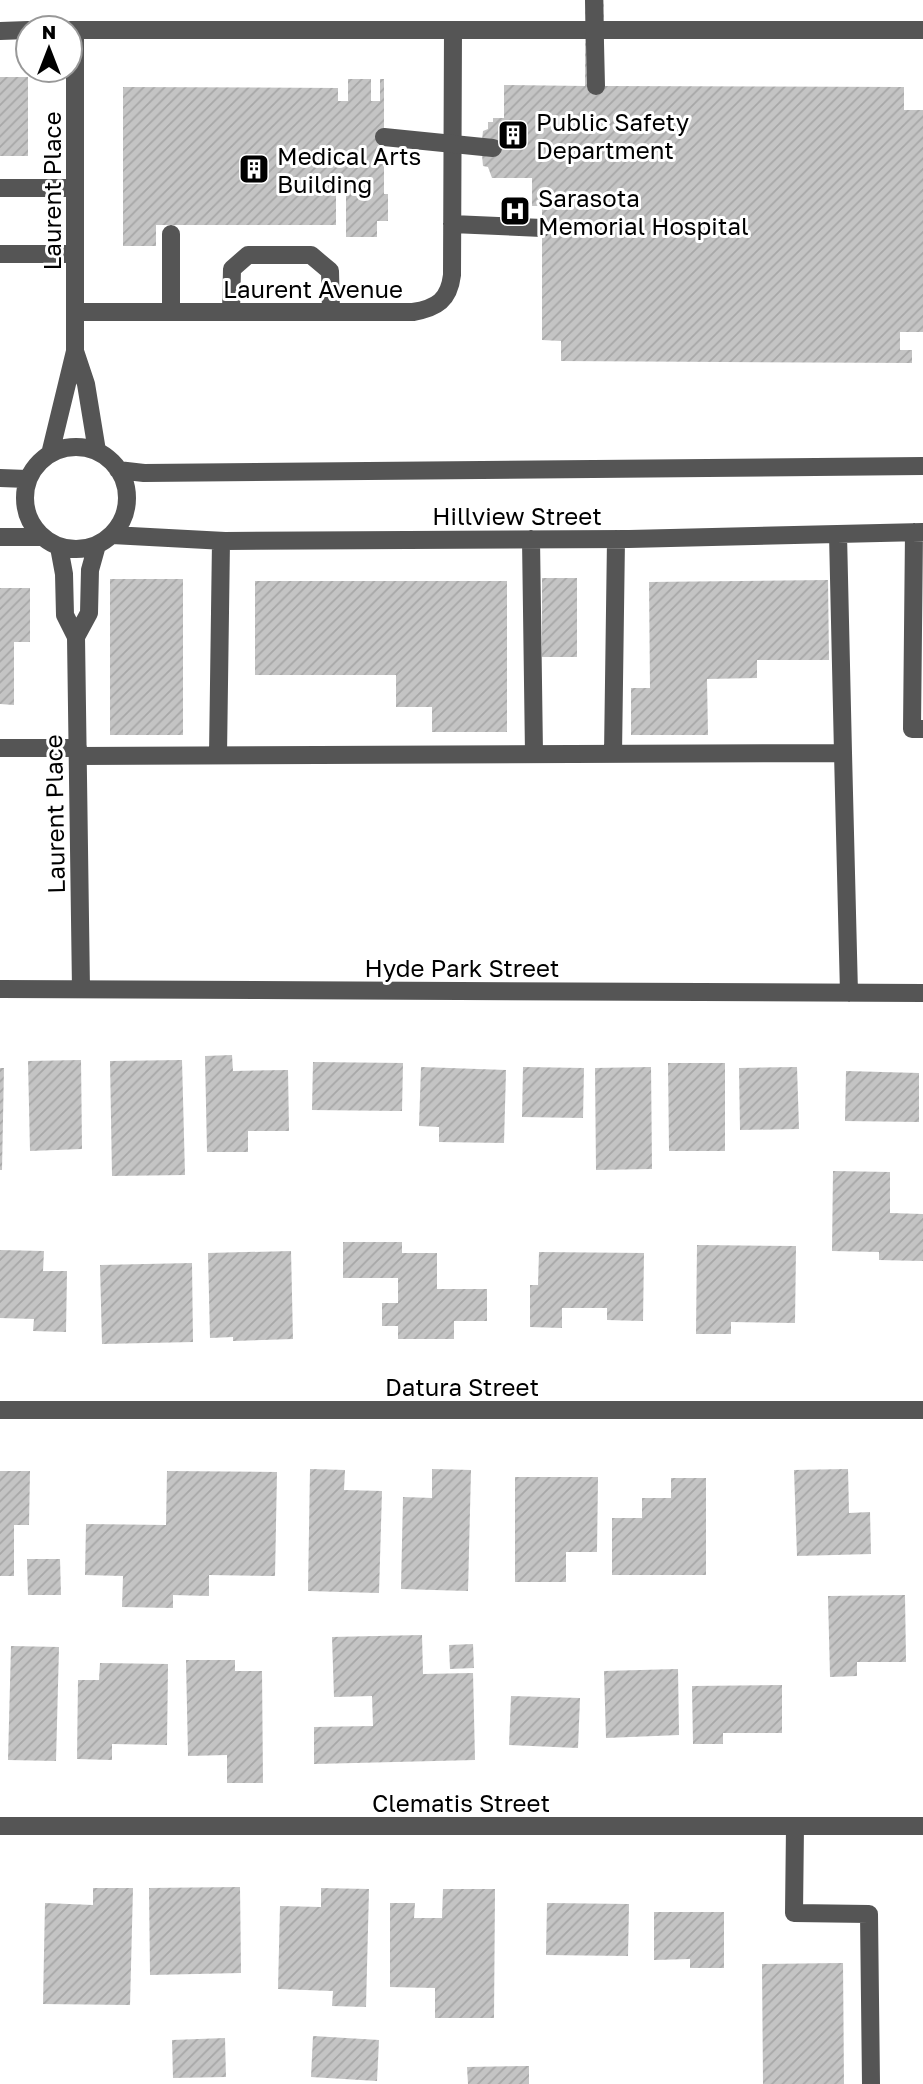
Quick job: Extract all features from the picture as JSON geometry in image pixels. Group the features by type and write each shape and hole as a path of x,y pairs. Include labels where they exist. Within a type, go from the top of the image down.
{"street":[{"path":"594,0 596,86"},
{"path":"84,30 923,30"},
{"name":"Laurent Avenue","path":"75,312 413,312 430,309 444,301 451,289 453,275 453,30"},
{"name":"Laurent Place","path":"27,479 39,462 50,454 75,351 73,84"},
{"path":"384,137 493,148"},
{"path":"0,188 75,188"},
{"path":"453,224 541,228"},
{"path":"171,234 171,312"},
{"path":"0,254 75,254"},
{"path":"231,312 232,269 248,255 311,255 330,271 331,312"},
{"name":"Laurent Place","path":"75,351 86,384 97,451"},
{"path":"50,454 76,446 97,451 115,464 118,470"},
{"name":"Hillview Street","path":"118,470 144,473 923,466"},
{"name":"Laurent Place","path":"76,637 89,613 90,570 105,540 123,521 128,503 126,482 118,470"},
{"path":"0,478 27,479 24,500 29,520 41,537 59,548 80,550 105,540"},
{"path":"918,532 912,729 923,729"},
{"name":"Hillview Street","path":"105,540 616,539 918,532"},
{"path":"838,534 849,993"},
{"path":"0,537 41,537"},
{"path":"531,539 534,754"},
{"path":"613,754 616,539"},
{"path":"218,755 221,541"},
{"name":"Laurent Place","path":"59,548 64,574 65,615 76,637 81,989"},
{"path":"0,748 218,755 843,752"},
{"name":"Hyde Park Street","path":"0,989 923,993"},
{"name":"Datura Street","path":"0,1410 923,1410"},
{"name":"Clematis Street","path":"0,1826 923,1826"},
{"path":"794,1826 794,1913 869,1914 871,2084"}],"building":[{"path":"585,0 604,0 604,86 904,87 904,110 923,110 923,332 900,332 900,350 912,350 912,363 561,361 561,341 542,340 542,206 532,206 532,178 492,178 488,167 483,166 482,155 384,145 384,194 388,194 388,221 377,221 377,237 346,237 346,195 336,195 336,225 156,225 156,246 123,246 123,87 338,88 338,101 348,101 348,79 371,79 371,101 380,101 380,79 384,79 384,131 482,140 483,131 488,129 488,122 493,122 493,118 504,118 504,85 585,86"},
{"path":"0,77 14,77 14,84 28,84 28,156 0,156"},
{"path":"542,578 577,578 577,657 542,657"},
{"path":"110,579 183,579 183,735 110,735"},
{"path":"828,580 829,660 757,660 757,678 707,679 708,735 631,735 631,688 650,688 649,582"},
{"path":"255,581 507,581 507,732 432,732 432,707 396,707 396,675 255,675"},
{"path":"0,588 30,588 30,642 14,642 14,705 0,704"},
{"path":"232,1055 233,1071 288,1070 289,1131 248,1131 248,1152 207,1152 205,1056"},
{"path":"81,1060 82,1149 30,1151 28,1061"},
{"path":"182,1060 185,1175 112,1176 110,1061"},
{"path":"313,1062 403,1063 402,1111 312,1110"},
{"path":"668,1063 725,1063 725,1151 669,1151"},
{"path":"421,1067 506,1070 504,1143 439,1142 439,1127 419,1126"},
{"path":"523,1067 584,1068 583,1118 522,1117"},
{"path":"651,1067 652,1169 596,1170 595,1068"},
{"path":"797,1067 799,1129 740,1130 739,1068"},
{"path":"0,1068 4,1068 2,1170 0,1170"},
{"path":"846,1071 919,1073 919,1122 845,1121"},
{"path":"833,1171 890,1172 890,1213 923,1214 923,1261 879,1260 879,1252 832,1251"},
{"path":"343,1242 402,1242 402,1253 437,1253 437,1289 487,1289 487,1321 454,1321 454,1339 398,1339 398,1326 382,1326 382,1303 398,1303 398,1278 343,1278"},
{"path":"697,1245 796,1246 795,1323 731,1322 731,1334 696,1334"},
{"path":"0,1250 44,1251 43,1271 67,1271 66,1332 33,1331 34,1319 0,1318"},
{"path":"291,1251 293,1339 233,1341 233,1337 210,1338 208,1253"},
{"path":"539,1252 644,1253 643,1321 607,1320 607,1308 562,1308 562,1328 530,1327 530,1285 538,1285"},
{"path":"192,1263 193,1342 102,1344 100,1265"},
{"path":"310,1469 345,1470 344,1490 382,1491 379,1593 308,1591"},
{"path":"432,1469 471,1470 468,1591 401,1589 403,1497 432,1498"},
{"path":"848,1469 849,1513 870,1512 871,1554 797,1556 794,1470"},
{"path":"0,1471 30,1471 29,1525 14,1525 14,1576 0,1576"},
{"path":"167,1471 277,1472 275,1576 209,1575 209,1596 173,1595 173,1608 122,1607 123,1576 85,1575 86,1524 166,1525"},
{"path":"515,1477 598,1477 597,1552 566,1552 566,1582 515,1582"},
{"path":"671,1478 706,1478 706,1575 612,1575 612,1518 642,1518 642,1498 671,1498"},
{"path":"27,1559 60,1559 61,1595 28,1595"},
{"path":"905,1595 906,1662 857,1662 857,1676 830,1677 828,1596"},
{"path":"422,1635 423,1674 473,1673 475,1760 314,1764 314,1727 373,1726 372,1696 334,1697 332,1637"},
{"path":"473,1644 474,1668 450,1669 449,1645"},
{"path":"11,1646 59,1647 56,1761 8,1760"},
{"path":"186,1660 235,1660 235,1671 262,1671 263,1783 227,1783 227,1755 188,1756"},
{"path":"100,1663 168,1664 167,1745 112,1744 112,1760 77,1759 78,1680 99,1680"},
{"path":"678,1669 679,1735 606,1738 604,1671"},
{"path":"782,1685 782,1733 723,1733 723,1744 693,1744 692,1686"},
{"path":"511,1696 580,1698 578,1748 509,1745"},
{"path":"240,1887 241,1973 150,1975 149,1888"},
{"path":"93,1888 133,1888 130,2005 43,2004 45,1903 93,1905"},
{"path":"321,1888 369,1889 366,2007 332,2006 333,1991 278,1989 280,1906 321,1907"},
{"path":"443,1889 495,1889 494,2018 435,2018 435,1988 390,1987 390,1903 415,1903 414,1918 442,1918"},
{"path":"547,1903 629,1904 628,1956 546,1955"},
{"path":"654,1912 724,1912 724,1968 690,1968 690,1959 654,1960"},
{"path":"843,1963 844,2084 763,2084 762,1964"},
{"path":"313,2036 379,2040 377,2081 311,2077"},
{"path":"225,2038 226,2077 173,2078 172,2040"},
{"path":"529,2066 529,2084 468,2084 467,2067"}],"place":[{"name":"Public Safety Department","path":"513,135"},
{"name":"Medical Arts Building","path":"254,169"},
{"name":"Sarasota Memorial Hospital","path":"515,211"}]}
